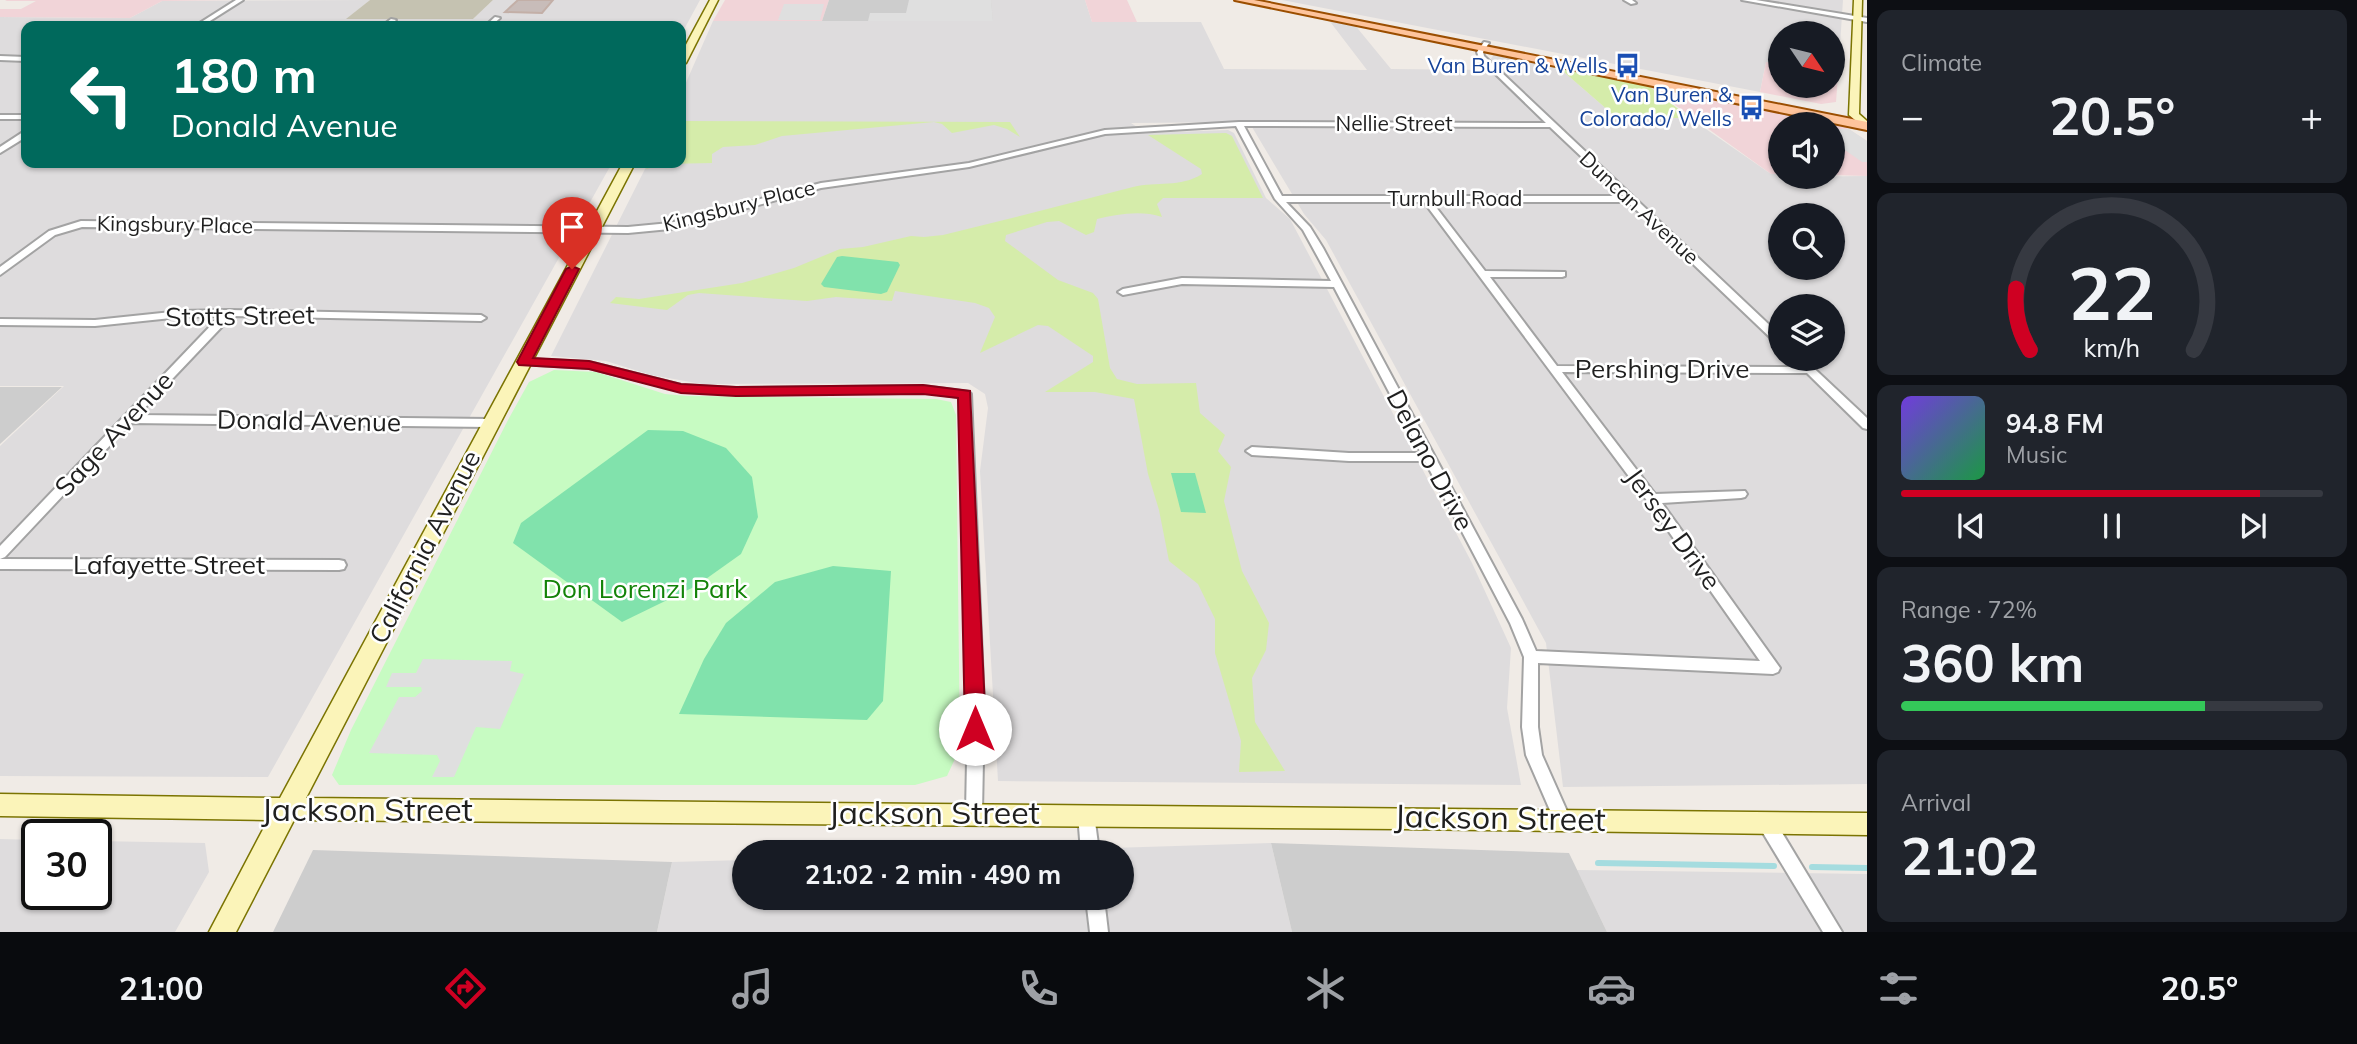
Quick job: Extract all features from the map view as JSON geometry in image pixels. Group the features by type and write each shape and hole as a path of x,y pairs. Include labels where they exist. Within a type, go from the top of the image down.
{"main road":[{"path":"686,53 714,0"},
{"path":"1240,0 1854,115 1866,124"},
{"path":"1251,0 1288,4"},
{"path":"1268,0 1866,124"},
{"path":"1854,115 1863,19 1858,0"},
{"name":"California Avenue","path":"222,932 489,423 626,168"},
{"name":"Jackson Street","path":"0,806 1562,818 1867,824"}],"street":[{"path":"206,21 240,0"},
{"path":"1745,0 1863,19"},
{"path":"494,21 497,18"},
{"name":"Duncan Avenue","path":"1484,46 1481,57 1549,125 1632,199 1768,329"},
{"path":"0,58 21,59"},
{"path":"0,117 21,117"},
{"name":"Nellie Street","path":"1239,124 1549,125"},
{"name":"Delano Drive","path":"1239,124 1279,199 1307,229 1517,623 1531,657 1530,727 1534,755 1562,818"},
{"name":"Kingsbury Place","path":"66,228 81,224 594,229 670,226 821,186 969,164 1105,132 1239,124"},
{"path":"0,151 21,137"},
{"name":"Turnbull Road","path":"1279,199 1632,199"},
{"name":"Jersey Drive","path":"1426,199 1556,369 1773,668 1531,657"},
{"path":"0,272 52,233 66,228"},
{"path":"1481,274 1562,274"},
{"path":"1123,292 1182,282 1336,284"},
{"name":"Stotts Street","path":"0,322 94,323 181,314 229,313 481,318"},
{"name":"Sage Avenue","path":"0,554 229,313"},
{"path":"524,362 589,365 681,388 736,391 923,389 965,394 975,706 974,813"},
{"name":"Pershing Drive","path":"1556,369 1768,370"},
{"path":"1811,371 1867,425"},
{"name":"Donald Avenue","path":"128,419 489,423"},
{"path":"1252,451 1349,457 1428,457"},
{"path":"1652,499 1741,494"},
{"name":"Lafayette Street","path":"0,564 339,565"},
{"path":"1086,814 1089,840"},
{"path":"1766,822 1833,932"},
{"path":"1096,910 1099,932"}],"shaded area":[{"path":"234,0 162,1 130,18 0,17 0,9 21,9 36,1 5,1"},
{"path":"370,0 347,19 473,19 493,0 700,0 686,26 686,21 21,21 21,168 609,168 268,777 0,776 0,446 64,386 0,386 0,17 130,18 162,1"},
{"path":"370,0 493,0 473,19 346,19"},
{"path":"725,0 829,0 822,21 713,21"},
{"path":"829,0 991,0 993,21 822,21"},
{"path":"909,0 991,0 993,21 868,21 870,13 906,13"},
{"path":"991,0 1085,0 1092,22 1201,22 1224,69 1367,70 1328,19 1354,24 1391,69 1484,70 1494,54 1557,66 1617,118 1690,118 1768,172 1768,189 1845,189 1845,176 1867,176 1867,784 1563,787 1546,643 1326,240 1304,214 1249,122 1131,123 1146,133 1228,130 1234,133 1266,198 1290,219 1472,563 1511,648 1507,708 1521,785 998,781 980,471 988,408 985,394 968,383 702,384 651,375 606,361 551,356 645,168 686,168 686,83 713,21 993,21"},
{"path":"1085,0 1127,0 1137,22 1092,22"},
{"path":"1282,0 1843,0 1842,21 1768,21 1768,62 1760,92"},
{"path":"784,4 824,4 820,20 778,20"},
{"path":"1766,62 1768,62 1768,94 1760,92"},
{"path":"1646,84 1780,112 1768,112 1768,172"},
{"path":"1790,98 1836,98 1836,102 1821,104"},
{"path":"1845,127 1867,141 1867,176 1845,175"},
{"path":"1845,129 1867,141 1867,162 1862,162 1845,150"},
{"path":"0,387 62,387 0,444"},
{"path":"423,659 512,661 510,671 524,674 500,729 476,727 454,777 432,777 440,761 437,755 369,753 399,697 415,697 422,691 421,687 386,687 392,673 416,673"},
{"path":"0,839 21,840 21,910 112,910 112,841 205,843 209,872 175,932 0,932"},
{"path":"1271,843 1292,932 657,932 672,862 732,860 732,910 1134,910 1134,847"},
{"path":"1271,843 1569,853 1607,932 1292,932"},
{"path":"313,850 672,862 657,932 273,932"},
{"path":"1577,870 1867,874 1867,932 1607,932"}],"green space":[{"path":"1557,66 1646,84 1690,118 1617,118"},
{"path":"686,121 1010,122 1020,137 994,125 952,133 942,124 934,122 782,136 755,145 723,147 712,154 712,163 686,164"},
{"path":"1226,133 1232,136 1263,198 1163,198 1157,204 1162,217 1138,213 1097,219 1094,232 1086,235 1059,221 1047,222 1006,235 1005,241 1058,280 1093,293 1098,299 1110,368 1117,379 1137,384 1196,383 1200,413 1225,435 1218,451 1231,467 1224,501 1242,571 1269,623 1266,650 1252,678 1255,722 1285,771 1239,772 1241,741 1215,653 1215,619 1198,584 1169,561 1159,510 1148,474 1134,399 1095,392 1045,392 1093,362 1093,356 1048,326 1038,325 980,353 995,317 989,308 975,303 895,291 892,301 836,297 807,301 699,293 688,295 667,310 610,303 616,297 639,299 742,283 794,268 840,249 863,247 911,236 943,235 1133,187 1185,181 1202,174 1201,169 1148,135"},
{"path":"837,257 898,262 900,265 887,292 881,294 824,287 821,284"},
{"name":"Don Lorenzi Park","path":"554,370 596,372 665,394 687,396 936,399 951,402 956,415 960,748 947,776 915,785 339,785 332,775 351,730 508,420 529,382"},
{"path":"648,430 683,431 726,448 752,477 758,517 741,554 696,586 622,622 513,543 521,523"},
{"path":"1171,473 1195,473 1206,513 1181,512"},
{"path":"833,566 891,571 883,701 867,720 679,714 704,659 726,623 775,582"}],"building":[{"path":"518,0 553,0 542,13 505,12"}],"waterway":[{"path":"1598,863 1774,866"},
{"path":"1812,867 1867,868"}],"place":[{"name":"Van Buren & Wells","path":"1628,66"},
{"name":"Van Buren & Colorado/ Wells","path":"1752,107"}],"route":[{"path":"572,269 524,362 589,365 681,388 736,391 923,389 965,394 975,729"}]}
